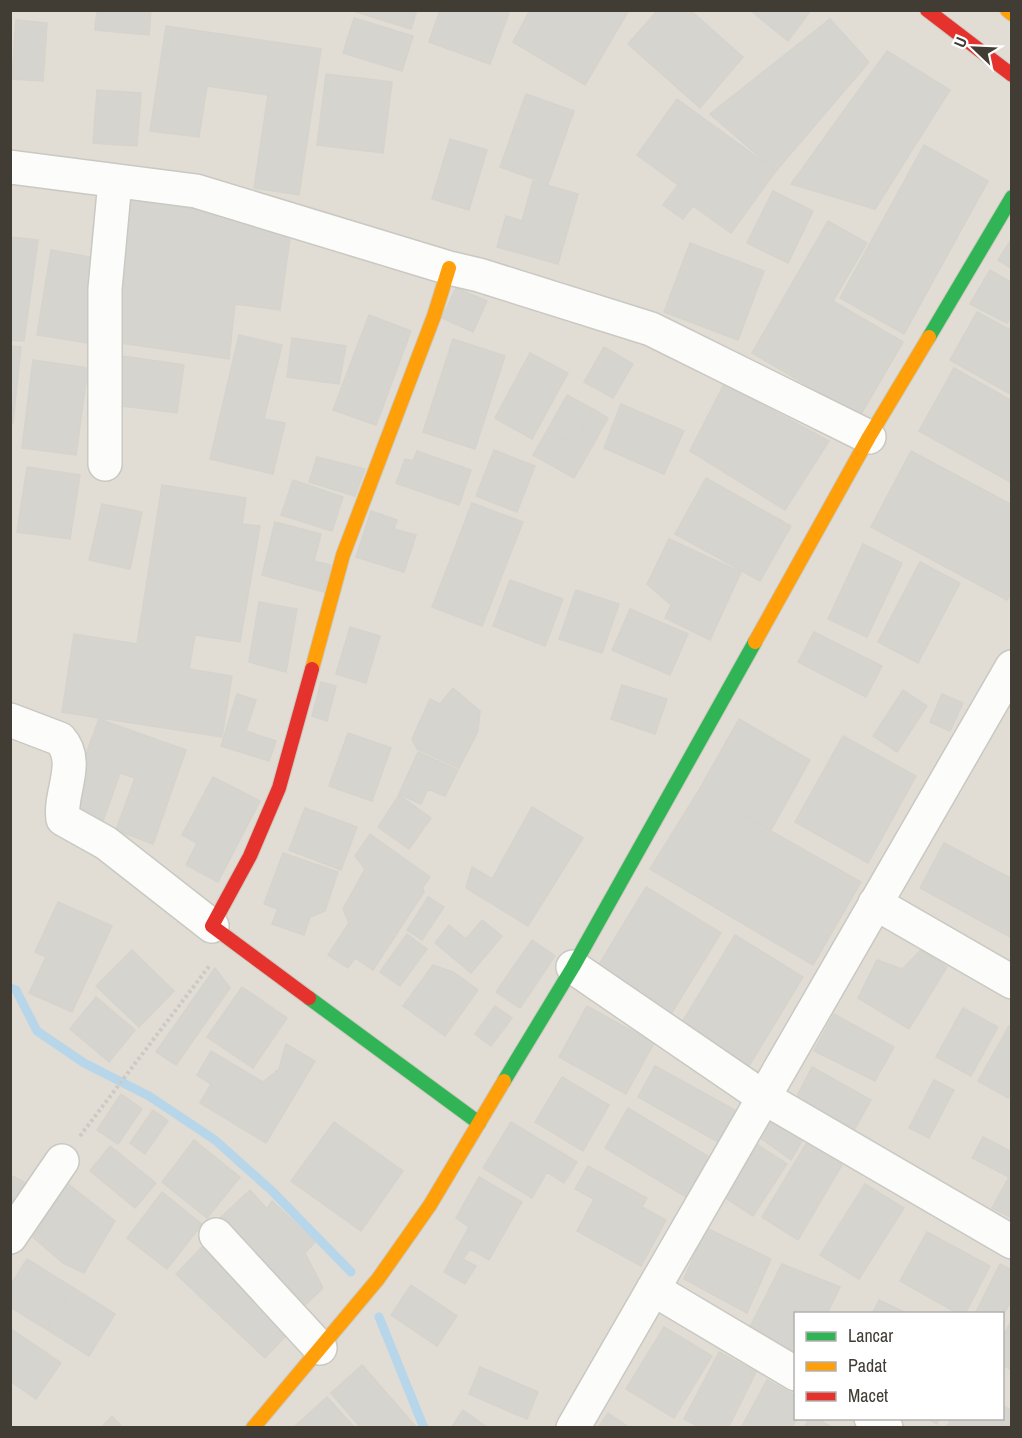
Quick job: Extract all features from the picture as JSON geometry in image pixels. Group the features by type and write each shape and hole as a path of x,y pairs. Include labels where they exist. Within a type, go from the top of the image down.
{"street":[{"path":"927,10 1011,75"},
{"path":"1007,10 1011,14"},
{"path":"10,167 196,191 651,329 869,437"},
{"path":"105,464 105,289 115,181"},
{"path":"259,1425 378,1280 430,1205 573,967 869,437 1011,197"},
{"path":"221,932 279,788 343,555 434,316 448,268"},
{"path":"573,1428 1011,667"},
{"path":"10,720 60,739 65,745 70,760 63,819 106,843 221,932 479,1123"},
{"path":"875,903 1011,982"},
{"path":"573,967 763,1097 1011,1242"},
{"path":"10,1237 62,1161"},
{"path":"216,1235 320,1348"},
{"path":"653,1289 794,1373"},
{"path":"873,1420 886,1428"}],"path":[{"path":"62,1161 221,932"}],"shaded area":[{"path":"10,11 1011,11 1011,1427 11,1427"}],"building":[{"path":"97,10 151,10 149,35 95,30"},
{"path":"350,10 417,10 411,29"},
{"path":"440,10 510,10 490,64 429,42"},
{"path":"530,10 629,10 585,85 513,42"},
{"path":"658,10 690,10 743,57 700,108 628,44"},
{"path":"750,10 811,10 788,41"},
{"path":"354,18 413,36 402,71 343,53"},
{"path":"830,19 869,62 776,171 710,114"},
{"path":"16,20 47,23 43,81 12,79"},
{"path":"166,26 321,49 299,195 254,188 268,95 207,86 199,137 150,131"},
{"path":"887,51 950,90 875,209 791,184"},
{"path":"326,74 392,82 383,153 317,145"},
{"path":"97,90 141,93 137,146 93,143"},
{"path":"526,94 574,111 548,184 500,167"},
{"path":"677,99 776,171 731,233 693,206 683,219 663,205 678,185 637,155"},
{"path":"450,139 487,150 469,210 432,199"},
{"path":"924,145 988,181 904,334 840,298"},
{"path":"533,181 578,194 558,264 497,247 506,216 522,221"},
{"path":"773,191 813,211 788,263 747,243"},
{"path":"125,197 239,213 243,224 291,231 280,310 235,304 229,359 115,342"},
{"path":"828,221 867,243 833,301 903,342 860,416 752,353"},
{"path":"10,237 38,240 24,341 10,340"},
{"path":"1012,238 1012,269 998,260"},
{"path":"690,243 764,271 738,340 664,312"},
{"path":"51,250 101,259 87,343 37,335"},
{"path":"990,270 1012,283 1012,315 1007,323 970,304"},
{"path":"456,288 487,301 473,332 442,318"},
{"path":"977,312 1012,331 1012,395 950,360"},
{"path":"369,315 411,331 376,425 333,410"},
{"path":"239,335 282,345 264,419 285,423 273,474 210,459"},
{"path":"292,338 346,346 339,384 287,377"},
{"path":"453,339 505,356 475,449 423,432"},
{"path":"10,346 21,347 13,423 10,423"},
{"path":"604,347 633,364 613,398 584,382"},
{"path":"530,353 568,373 532,439 495,418"},
{"path":"122,356 184,365 177,413 115,405"},
{"path":"33,360 88,368 76,455 22,448"},
{"path":"954,368 1012,401 1012,483 919,431"},
{"path":"724,384 829,441 785,510 690,451"},
{"path":"567,395 593,409 574,444 548,429"},
{"path":"621,404 684,431 664,474 604,448"},
{"path":"593,409 608,418 589,452 574,444"},
{"path":"548,429 589,452 574,478 533,455"},
{"path":"494,450 535,466 517,512 476,496"},
{"path":"417,451 471,470 459,505 396,483 405,459 413,461"},
{"path":"911,451 1012,505 1012,592 1007,600 871,527"},
{"path":"317,457 365,469 355,496 309,482"},
{"path":"27,467 80,475 70,539 17,532"},
{"path":"706,478 791,526 760,581 675,534"},
{"path":"293,480 343,497 332,531 281,515"},
{"path":"162,485 246,498 242,524 260,526 240,642 195,635 189,669 232,676 222,737 62,712 74,634 137,644"},
{"path":"472,503 523,522 482,626 432,607"},
{"path":"102,504 142,512 130,569 89,560"},
{"path":"371,511 397,520 394,529 416,535 404,572 356,557"},
{"path":"275,522 321,534 314,561 331,565 324,592 262,575"},
{"path":"669,539 741,572 710,640 665,618 671,605 647,584"},
{"path":"863,544 902,563 867,637 828,619"},
{"path":"920,562 960,583 918,663 878,642"},
{"path":"510,580 563,599 545,646 493,626"},
{"path":"576,590 619,604 602,653 559,639"},
{"path":"259,602 297,609 286,672 249,662"},
{"path":"630,609 688,634 670,675 612,650"},
{"path":"350,627 380,636 366,683 336,674"},
{"path":"814,632 882,666 866,697 798,662"},
{"path":"321,682 336,686 327,721 312,716"},
{"path":"622,685 667,699 655,734 611,719"},
{"path":"453,688 480,711 478,731 459,768 417,749 412,739 430,699 440,704"},
{"path":"903,690 927,706 897,752 873,736"},
{"path":"237,694 256,700 246,731 276,741 269,761 221,746"},
{"path":"942,694 963,703 950,731 930,722"},
{"path":"99,719 186,750 153,844 116,830 135,778 120,773 102,824 65,811"},
{"path":"739,719 810,760 771,830 699,790"},
{"path":"348,733 391,748 372,801 329,786"},
{"path":"843,736 916,776 868,863 795,822"},
{"path":"418,752 458,770 445,796 428,789 421,804 399,794"},
{"path":"213,777 260,801 218,882 186,865 197,843 182,835"},
{"path":"699,790 861,882 813,965 650,869"},
{"path":"399,795 431,818 409,849 378,827"},
{"path":"532,807 583,838 528,926 466,888 472,867 492,879"},
{"path":"305,808 357,827 341,870 289,850"},
{"path":"370,834 430,877 423,887 424,892 373,970 355,958 348,968 328,955 349,923 343,909 365,869 355,856"},
{"path":"944,843 1012,879 1012,938 920,888"},
{"path":"283,853 338,872 325,911 310,917 304,935 272,924 278,909 264,904"},
{"path":"646,887 721,933 671,1014 597,968"},
{"path":"428,897 444,907 422,940 407,930"},
{"path":"58,902 112,926 72,1012 29,993 46,957 35,952"},
{"path":"482,920 502,936 471,973 435,943 449,925 466,939"},
{"path":"407,934 427,949 400,986 380,972"},
{"path":"735,935 803,977 749,1066 681,1024"},
{"path":"532,940 555,956 520,1008 496,992"},
{"path":"132,950 174,991 139,1027 96,986"},
{"path":"921,950 947,967 909,1029 858,998 877,960 902,969"},
{"path":"433,965 453,972 478,990 445,1036 403,1006"},
{"path":"215,968 230,988 176,1065 156,1052"},
{"path":"242,987 287,1018 253,1068 207,1037"},
{"path":"96,997 135,1030 109,1062 70,1029"},
{"path":"495,1006 512,1018 491,1046 475,1034"},
{"path":"587,1006 654,1043 626,1094 559,1057"},
{"path":"963,1008 998,1027 971,1076 936,1057"},
{"path":"834,1014 894,1047 875,1081 814,1051"},
{"path":"1009,1026 1012,1027 1012,1092 1008,1098 978,1081"},
{"path":"286,1044 315,1061 266,1143 200,1103 211,1084 197,1075 211,1051 263,1082 279,1069"},
{"path":"655,1066 735,1110 718,1142 638,1097"},
{"path":"812,1067 871,1100 854,1130 796,1098"},
{"path":"562,1077 609,1105 583,1151 535,1122"},
{"path":"934,1080 954,1090 929,1138 909,1128"},
{"path":"121,1094 142,1109 118,1144 97,1130"},
{"path":"628,1108 714,1160 691,1200 605,1148"},
{"path":"153,1110 168,1121 145,1154 130,1143"},
{"path":"772,1110 805,1136 791,1160 755,1134"},
{"path":"334,1122 403,1171 361,1231 291,1181"},
{"path":"511,1122 577,1162 564,1183 547,1172 532,1198 483,1168"},
{"path":"983,1137 1012,1152 1012,1218 992,1208 1009,1177 972,1158"},
{"path":"194,1140 240,1177 207,1218 162,1182"},
{"path":"755,1143 787,1164 753,1216 721,1195"},
{"path":"806,1144 842,1165 798,1240 762,1217"},
{"path":"110,1146 156,1183 135,1208 90,1171"},
{"path":"588,1166 647,1198 642,1207 666,1220 641,1266 577,1231 594,1199 575,1189"},
{"path":"10,1175 30,1185 10,1225"},
{"path":"479,1177 522,1202 489,1260 470,1249 463,1259 476,1266 465,1284 444,1272 469,1227 456,1218"},
{"path":"67,1183 115,1221 84,1273 63,1263 33,1237"},
{"path":"865,1184 904,1208 859,1279 820,1255"},
{"path":"250,1190 267,1209 272,1201 315,1242 305,1253 323,1288 303,1307 220,1218"},
{"path":"162,1192 202,1224 167,1269 127,1238"},
{"path":"706,1228 771,1259 747,1313 684,1279"},
{"path":"927,1232 990,1266 966,1312 955,1312 900,1281"},
{"path":"204,1245 292,1329 265,1358 176,1274"},
{"path":"27,1259 72,1287 46,1329 10,1307 10,1286"},
{"path":"782,1264 840,1287 828,1312 794,1312 794,1351 749,1329"},
{"path":"1000,1264 1012,1270 1012,1299 1004,1313 976,1312"},
{"path":"411,1285 457,1316 437,1346 391,1315"},
{"path":"72,1287 115,1314 89,1356 46,1329"},
{"path":"879,1300 904,1312 873,1312"},
{"path":"1012,1320 1012,1370 1004,1366 1004,1334"},
{"path":"664,1327 712,1356 674,1418 626,1389"},
{"path":"10,1328 61,1363 36,1399 10,1381"},
{"path":"719,1352 756,1372 728,1428 701,1428 684,1419"},
{"path":"362,1365 417,1428 361,1428 331,1393"},
{"path":"480,1367 538,1392 527,1419 469,1394"},
{"path":"767,1380 794,1395 794,1420 796,1420 792,1428 741,1428"},
{"path":"327,1397 355,1428 293,1428"},
{"path":"1004,1406 1012,1411 1011,1428 946,1428 951,1420 1004,1420"},
{"path":"463,1410 488,1428 451,1428"},
{"path":"608,1413 630,1428 598,1428"},
{"path":"112,1416 123,1428 101,1428"},
{"path":"808,1420 819,1420 833,1428 804,1428"}],"waterway":[{"path":"10,988 16,990 37,1031 84,1063 149,1096 215,1140 272,1191 351,1272"},
{"path":"379,1317 424,1428"}],"traffic: fast":[{"path":"929,337 1012,197"},
{"path":"504,1081 573,967 755,642"},
{"path":"309,998 479,1123"}],"traffic: slow":[{"path":"1007,10 1012,14"},
{"path":"312,669 343,555 434,316 449,268"},
{"path":"755,642 869,437 929,337"},
{"path":"253,1428 378,1279 430,1205 504,1081"}],"traffic: jam":[{"path":"927,10 1012,75"},
{"path":"309,998 212,926 250,856 279,788 312,669"}]}
